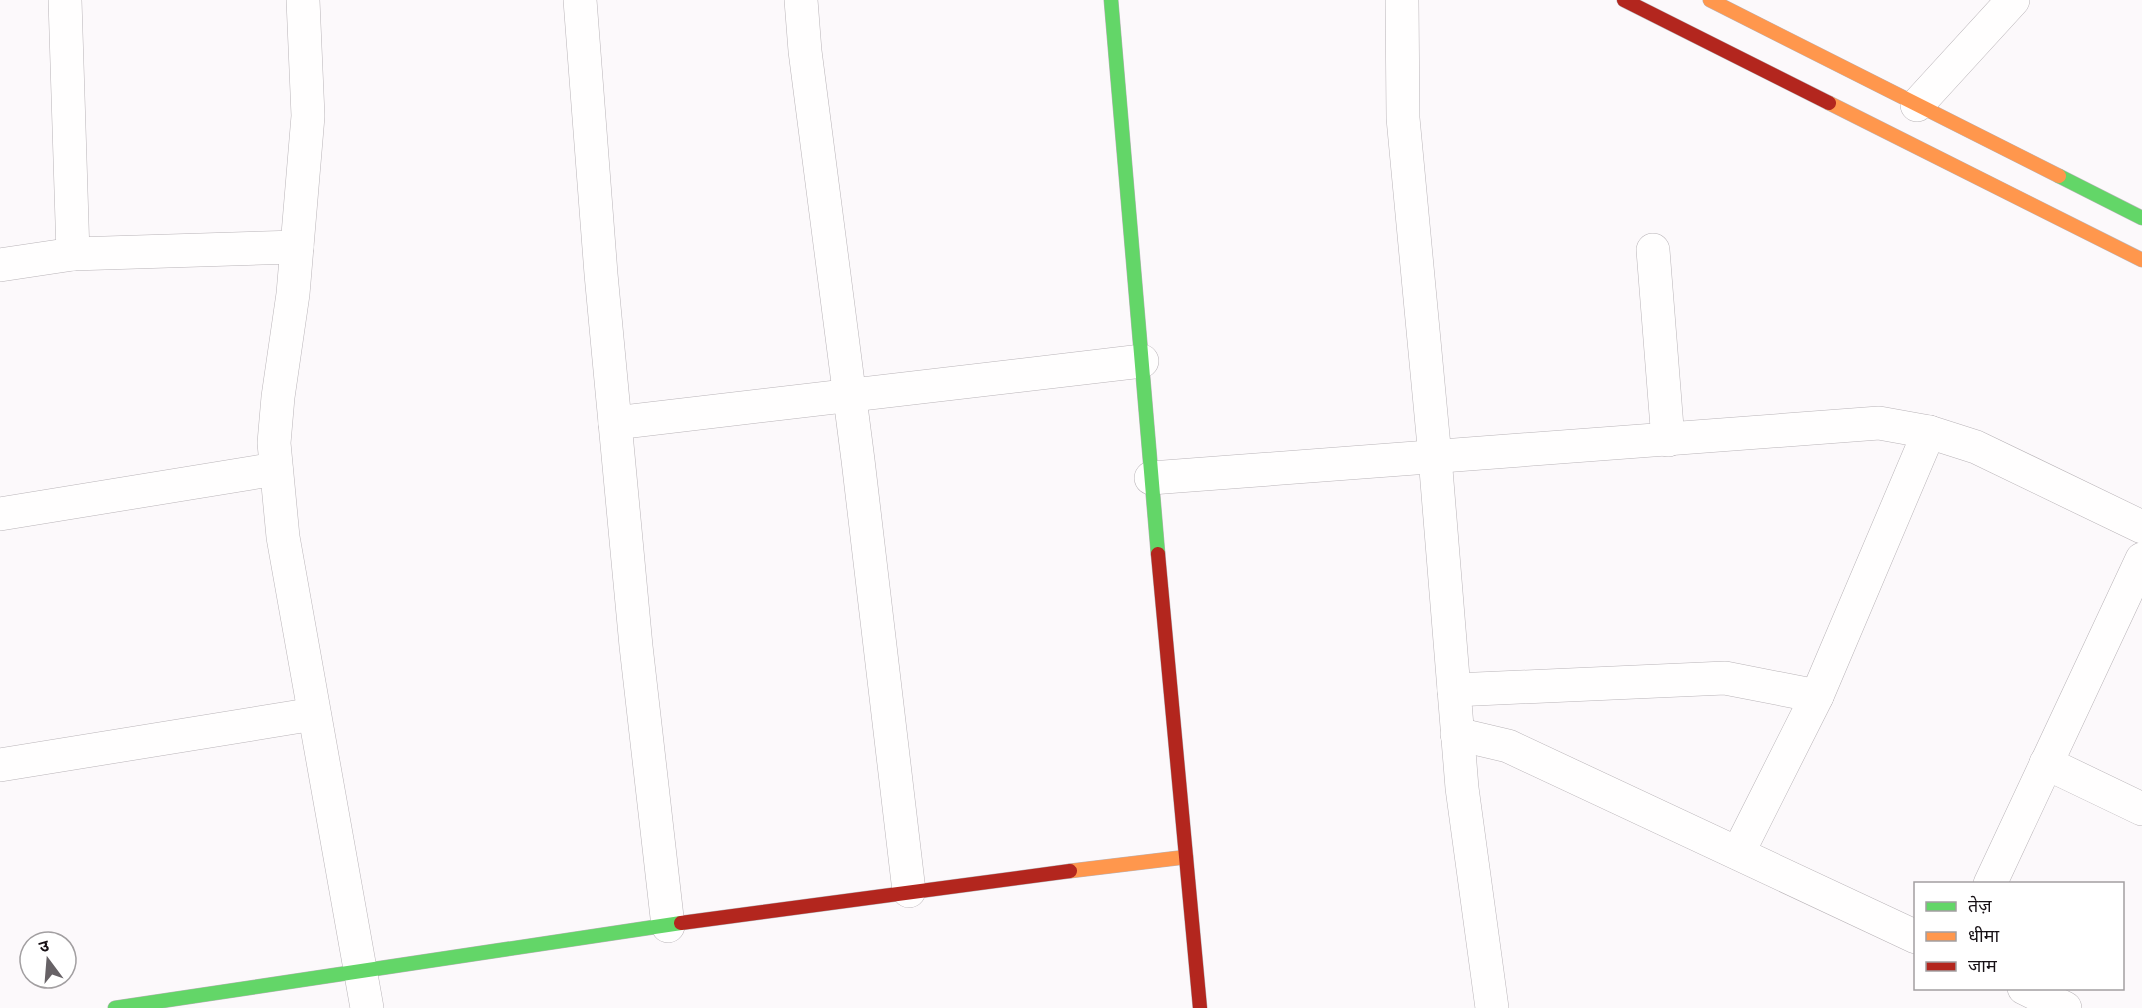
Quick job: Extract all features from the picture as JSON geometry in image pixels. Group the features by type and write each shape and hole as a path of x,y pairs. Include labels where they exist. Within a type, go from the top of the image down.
{"street":[{"path":"65,0 73,254"},
{"path":"303,0 308,116 293,294 274,443 283,537 367,1008"},
{"path":"580,0 601,274 636,646 668,926"},
{"path":"801,0 805,51 850,396 909,891"},
{"path":"1111,0 1151,478 1200,1008"},
{"path":"1402,0 1402,118 1435,457 1462,788 1492,1008"},
{"path":"1624,0 2142,260"},
{"path":"1710,0 2142,218"},
{"path":"1917,105 2013,0"},
{"path":"0,265 73,254 297,247"},
{"path":"1653,250 1668,440"},
{"path":"615,423 1142,362"},
{"path":"1151,478 1879,423 1929,432 1976,447 2142,527"},
{"path":"1738,853 1817,696 1929,432"},
{"path":"0,514 276,469"},
{"path":"1991,882 2142,559"},
{"path":"1454,690 1725,678 1817,696"},
{"path":"0,765 314,714"},
{"path":"1457,734 1509,746 1914,936"},
{"path":"2046,763 2142,809"},
{"path":"115,1008 360,970 1029,874 1186,857"},
{"path":"2028,990 2065,1008"}],"traffic: fast":[{"path":"1111,0 1158,554"},
{"path":"2059,176 2142,218"},
{"path":"115,1008 681,923"}],"traffic: slow":[{"path":"1710,0 2059,176"},
{"path":"1829,103 2142,260"},
{"path":"1070,871 1186,857"}],"traffic: jam":[{"path":"1624,0 1829,103"},
{"path":"1158,554 1200,1008"},
{"path":"681,923 1070,871"}]}
